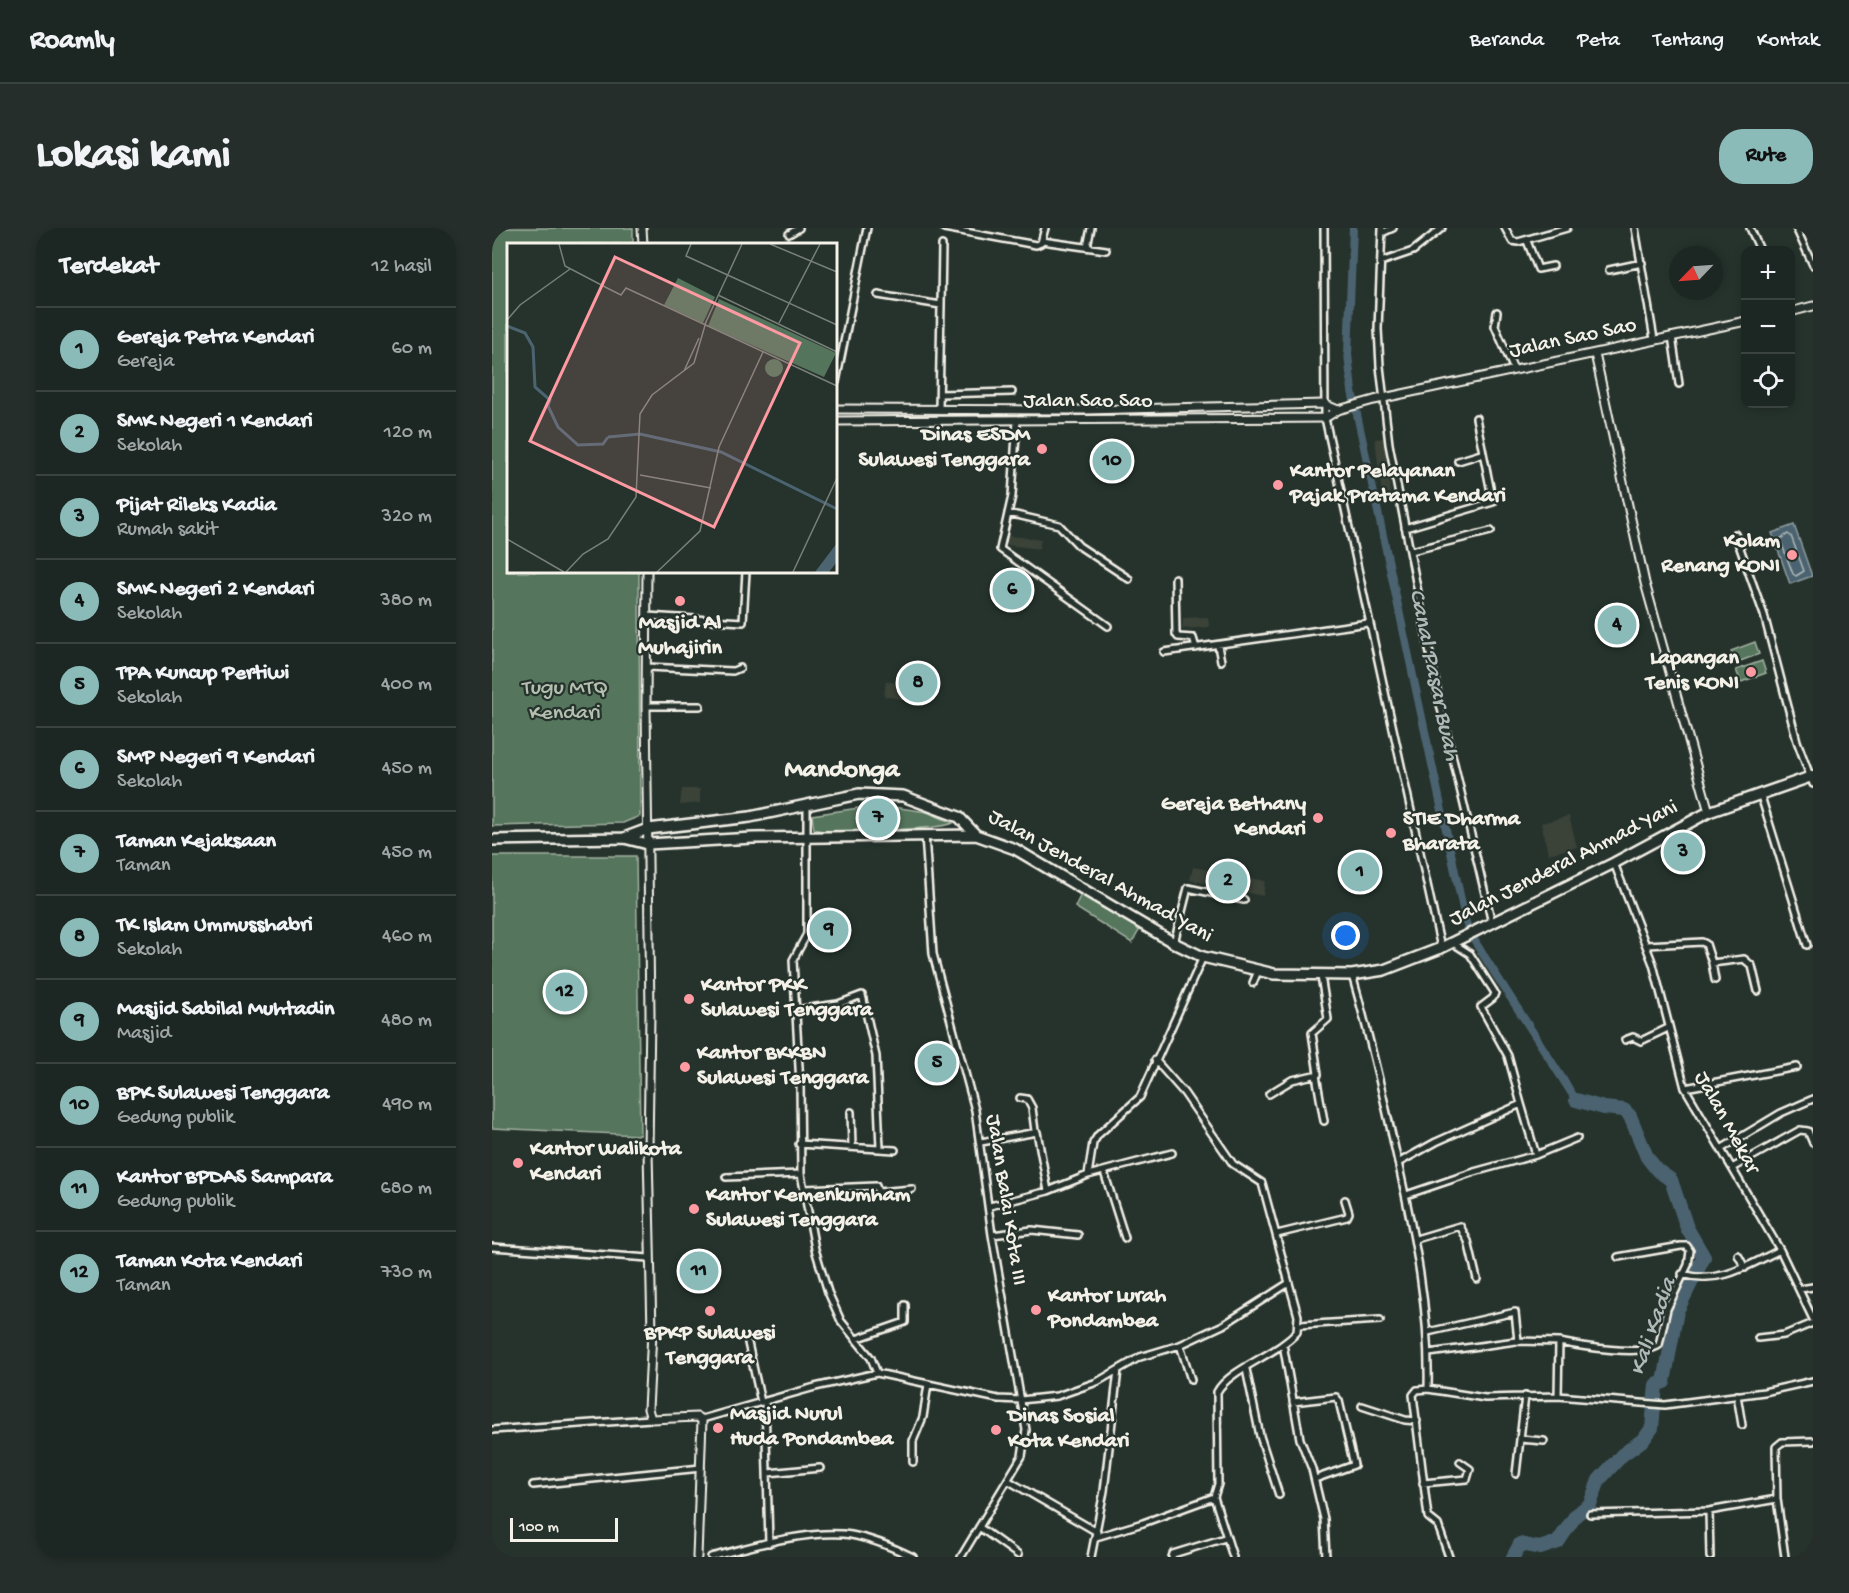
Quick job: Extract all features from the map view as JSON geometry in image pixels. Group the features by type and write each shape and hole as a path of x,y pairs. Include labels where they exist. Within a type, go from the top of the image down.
{"highway":[{"name":"Jalan Jenderal Ahmad Yani","path":"624,838 648,829 728,820 859,794 903,796 959,817 976,835 1015,849 1174,943 1203,957 1258,971 1321,976 1352,975 1384,970 1441,948 1614,863 1709,812 1760,793 1812,779"},
{"path":"952,836 959,817"},
{"path":"492,840 624,838 648,844 807,837 976,835"}],"street":[{"path":"642,228 643,243"},
{"path":"789,234 799,228"},
{"path":"837,377 867,228"},
{"path":"944,228 1032,245 1040,244 1045,228"},
{"path":"1087,247 1091,228"},
{"path":"1324,228 1325,418 1368,623 1441,948"},
{"path":"1393,228 1382,231 1380,262 1378,329 1383,398 1405,528 1487,924"},
{"path":"1380,262 1413,251 1442,228"},
{"path":"1505,228 1512,241 1527,241 1567,228"},
{"path":"1635,228 1654,339"},
{"path":"1750,228 1758,246"},
{"path":"1796,228 1813,265"},
{"path":"1042,241 1106,250"},
{"path":"1527,241 1538,270 1553,266"},
{"path":"939,409 942,245"},
{"path":"1610,270 1642,263"},
{"path":"878,295 941,305"},
{"path":"1795,311 1813,306"},
{"path":"1497,312 1495,326 1514,370"},
{"name":"Jalan Sao Sao","path":"837,421 1325,418 1338,410 1374,400 1741,322"},
{"path":"1672,336 1679,384"},
{"path":"1595,354 1645,583 1709,812"},
{"path":"940,394 1012,392"},
{"name":"Jalan Sao Sao","path":"837,409 1084,411 1324,404 1338,410"},
{"path":"1405,528 1486,505 1492,500 1481,454 1476,418"},
{"path":"1017,420 1012,496 1000,545 1001,553 1108,626"},
{"path":"1458,461 1481,454"},
{"path":"1008,513 1059,525 1079,546 1129,579"},
{"path":"1411,551 1491,531"},
{"path":"1735,534 1764,615 1797,741 1812,779"},
{"path":"647,573 649,1258 652,1333 648,1409 651,1419"},
{"path":"647,616 743,622 746,573"},
{"path":"1175,578 1176,634 1178,637 1193,638 1196,648"},
{"path":"1164,652 1368,623"},
{"path":"1218,646 1221,661"},
{"path":"646,667 733,671 740,668"},
{"path":"646,706 700,706"},
{"path":"1760,793 1807,945"},
{"path":"807,806 807,934 793,960 800,1085 801,1174 815,1250 828,1292 841,1321 870,1358 877,1373"},
{"name":"Jalan Balai Kota III","path":"925,835 933,954 967,1073 981,1142 992,1235 1021,1400 1025,1441 1022,1456 1009,1481 961,1557"},
{"name":"Jalan Mekar","path":"1614,863 1647,945 1684,1088 1780,1250 1813,1318"},
{"path":"1174,943 1188,888 1244,900"},
{"path":"1455,941 1470,954 1495,993 1493,998 1481,1007 1508,1056 1536,1155"},
{"path":"1647,945 1702,942 1706,945 1715,980"},
{"path":"1088,1175 1098,1135 1118,1114 1136,1102 1203,957"},
{"path":"1712,963 1738,959 1749,962 1758,991"},
{"path":"1253,983 1258,971"},
{"path":"1352,975 1371,1041 1416,1239 1428,1332 1428,1389"},
{"path":"1321,976 1328,1019 1312,1033 1324,1121"},
{"path":"795,1010 838,1004 862,995 876,1056 880,1148"},
{"path":"1625,1040 1633,1037 1641,1041 1668,1028"},
{"path":"1155,1060 1184,1093 1233,1164 1262,1183 1299,1325 1297,1332 1283,1344 1226,1381 1217,1392 1218,1484 1214,1497 1225,1538 1233,1557"},
{"path":"1684,1088 1797,1067"},
{"path":"1269,1094 1292,1080 1316,1075"},
{"path":"1020,1098 1027,1099 1031,1106 1035,1131 1041,1142 1048,1191"},
{"path":"1721,1149 1781,1113 1813,1099"},
{"path":"1398,1163 1437,1142 1521,1104"},
{"path":"851,1112 852,1146"},
{"path":"1732,1168 1800,1130 1808,1131 1813,1143"},
{"path":"981,1142 1035,1131"},
{"path":"1406,1196 1474,1172 1536,1155 1577,1138"},
{"path":"799,1144 895,1150"},
{"path":"990,1206 1048,1191 1088,1175 1172,1153"},
{"path":"1104,1172 1125,1238"},
{"path":"726,1178 801,1174"},
{"path":"804,1189 876,1186 878,1192 912,1189"},
{"path":"1277,1234 1347,1217 1349,1212 1345,1200"},
{"path":"1416,1239 1460,1226 1468,1241 1477,1279"},
{"path":"992,1235 1032,1230 1078,1235"},
{"path":"1429,1353 1518,1341 1559,1342 1621,1350 1657,1348 1662,1341 1667,1309 1690,1259 1690,1251 1687,1246 1618,1257"},
{"path":"492,1247 649,1258"},
{"path":"1683,1274 1696,1278 1727,1276 1780,1250"},
{"path":"1738,1255 1745,1268"},
{"path":"492,1430 651,1419 702,1419 877,1373 998,1399 1021,1400 1057,1396 1097,1382 1140,1357 1180,1346 1223,1325 1288,1283"},
{"path":"1800,1289 1813,1287"},
{"path":"856,1340 905,1322 905,1305"},
{"path":"1428,1332 1515,1311 1518,1341"},
{"path":"1299,1325 1380,1320"},
{"path":"1758,1338 1778,1336 1813,1323"},
{"path":"1558,1396 1559,1342"},
{"path":"748,1343 763,1402 768,1473 769,1544"},
{"path":"1283,1344 1300,1439 1315,1479 1324,1519 1326,1557"},
{"path":"1180,1346 1191,1380"},
{"path":"1246,1369 1260,1436 1279,1495"},
{"path":"1091,1557 1115,1413 1118,1370"},
{"path":"1449,1557 1438,1525 1428,1517 1413,1393 1428,1389 1485,1398 1558,1396 1665,1406 1789,1388 1813,1381"},
{"path":"913,1462 913,1441 923,1417 928,1384"},
{"path":"1737,1395 1742,1425"},
{"path":"1516,1474 1525,1396"},
{"path":"1293,1402 1329,1397 1336,1397 1339,1401 1354,1465 1315,1479"},
{"path":"1362,1406 1405,1420 1417,1421"},
{"path":"697,1557 702,1419"},
{"path":"1520,1439 1544,1441"},
{"path":"1785,1557 1777,1499 1776,1447 1782,1442 1813,1441"},
{"path":"1423,1484 1467,1479 1470,1469 1460,1462"},
{"path":"533,1485 700,1468"},
{"path":"768,1473 820,1468"},
{"path":"1009,1481 1096,1534 1143,1524 1214,1497"},
{"path":"1590,1514 1709,1511 1777,1499"},
{"path":"1709,1511 1710,1557"},
{"path":"979,1527 1018,1555"},
{"path":"711,1557 769,1544 844,1534 881,1544 913,1557"},
{"path":"1172,1557 1173,1554 1225,1538"}],"shaded area":[{"path":"1384,438 1391,494 1382,495 1375,439"},
{"path":"1008,536 1041,539 1039,549 1007,545"},
{"path":"1010,571 1021,574 1013,609 1003,606"},
{"path":"1618,604 1629,643 1617,647 1606,607"},
{"path":"1208,617 1209,627 1182,629 1183,618"},
{"path":"886,681 907,685 905,700 884,696"},
{"path":"682,789 700,789 700,803 680,805"},
{"path":"1569,816 1577,847 1548,854 1541,823"},
{"path":"1193,867 1265,881 1263,896 1190,880"}],"green space":[{"name":"Tugu MTQ Kendari","path":"492,228 633,228 633,243 507,243 507,573 639,573 640,816 623,823 492,826"},
{"path":"1755,642 1759,654 1735,663 1731,651"},
{"name":"Lapangan Tenis KONI","path":"1762,661 1766,673 1741,682 1736,670"},
{"path":"879,805 927,812 953,823 883,830 822,831 814,829 812,815"},
{"path":"492,856 636,856 640,1135 492,1128"},
{"path":"1082,892 1141,927 1132,943 1075,907"}],"water":[{"name":"Kolam Renang KONI","path":"1794,525 1812,576 1790,584 1772,533"}],"waterway":[{"name":"Canal Pasar Buah","path":"1353,228 1348,354 1352,391 1466,923 1477,945 1576,1100"},
{"name":"Kali Kadia","path":"1513,1557 1520,1544 1540,1548 1558,1542 1576,1515 1590,1504 1599,1480 1622,1455 1644,1439 1652,1428 1656,1385 1664,1382 1677,1311 1704,1257 1687,1228 1671,1180 1657,1170 1647,1157 1630,1116 1624,1110 1604,1108 1576,1100"}],"place":[{"name":"Dinas ESDM Sulawesi Tenggara","path":"1042,449"},
{"name":"BPK Sulawesi Tenggara","path":"1112,461"},
{"name":"Kantor Pelayanan Pajak Pratama Kendari","path":"1278,485"},
{"name":"Kolam Renang KONI","path":"1792,555"},
{"name":"SMP Negeri 9 Kendari","path":"1012,590"},
{"name":"Masjid Al Muhajirin","path":"680,601"},
{"name":"SMK Negeri 2 Kendari","path":"1617,625"},
{"name":"Lapangan Tenis KONI","path":"1751,672"},
{"name":"TK Islam Ummusshabri","path":"918,683"},
{"name":"Taman Kejaksaan","path":"878,818"},
{"name":"Gereja Bethany Kendari","path":"1318,818"},
{"name":"STIE Dharma Bharata","path":"1391,833"},
{"name":"Pijat Rileks Kadia","path":"1683,852"},
{"name":"Gereja Petra Kendari","path":"1360,872"},
{"name":"SMK Negeri 1 Kendari","path":"1228,881"},
{"name":"Masjid Sabilal Muhtadin","path":"829,930"},
{"name":"Taman Kota Kendari","path":"565,992"},
{"name":"Kantor PKK Sulawesi Tenggara","path":"689,999"},
{"name":"TPA Kuncup Pertiwi","path":"937,1063"},
{"name":"Kantor BKKBN Sulawesi Tenggara","path":"685,1067"},
{"name":"Kantor Walikota Kendari","path":"518,1163"},
{"name":"Kantor Kemenkumham Sulawesi Tenggara","path":"694,1209"},
{"name":"Kantor BPDAS Sampara","path":"699,1271"},
{"name":"Kantor Lurah Pondambea","path":"1036,1310"},
{"name":"BPKP Sulawesi Tenggara","path":"710,1311"},
{"name":"Masjid Nurul Huda Pondambea","path":"718,1428"},
{"name":"Dinas Sosial Kota Kendari","path":"996,1430"}],"district":[{"name":"Mandonga","path":"842,771"}]}
